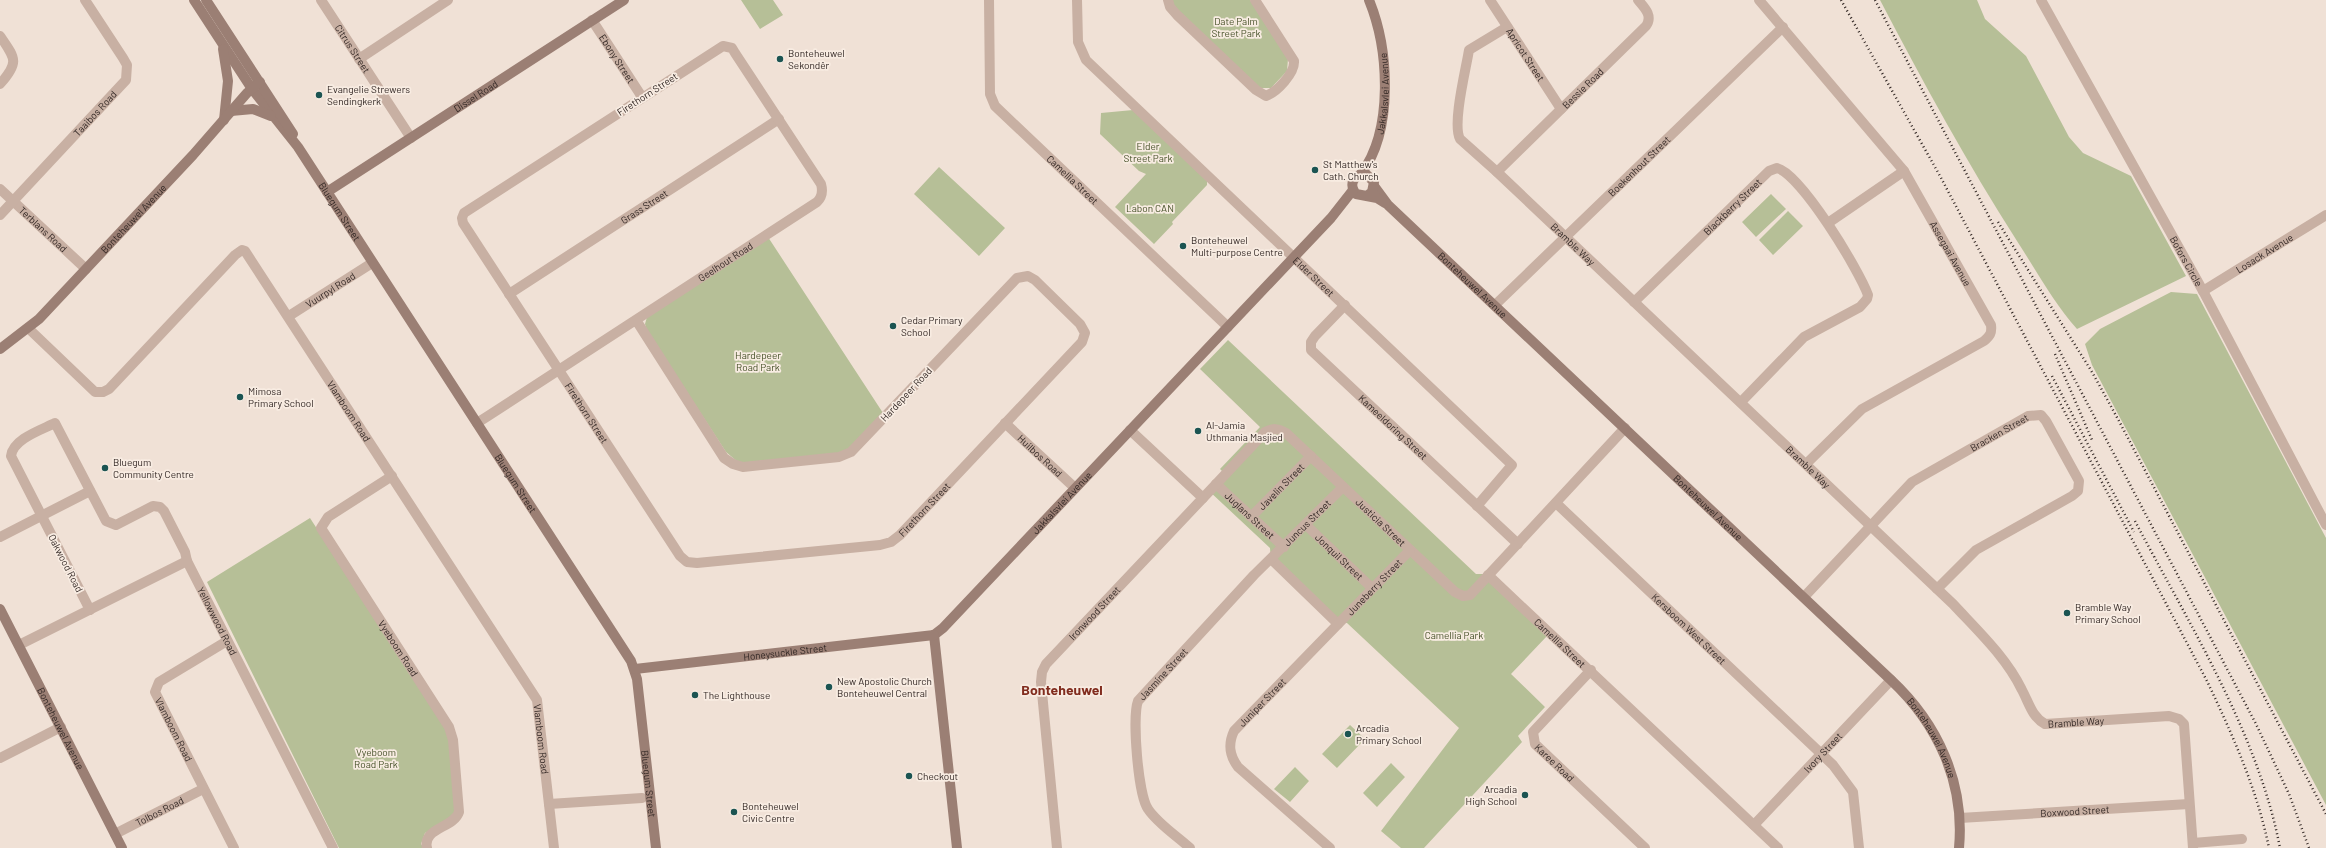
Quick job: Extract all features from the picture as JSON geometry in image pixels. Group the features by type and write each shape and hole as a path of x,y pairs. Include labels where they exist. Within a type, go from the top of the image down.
{"street":[{"name":"Taaibos Road","path":"0,215 126,80 126,65 123,58 85,0"},
{"name":"Bluegum Street","path":"194,0 220,40 291,129 298,147"},
{"name":"Bluegum Street","path":"206,0 256,85 274,119 298,147 635,669 656,848"},
{"name":"Citrus Street","path":"321,0 411,138"},
{"path":"359,59 432,4 448,0"},
{"name":"Dissel Road","path":"327,192 624,0"},
{"name":"Camellia Street","path":"989,0 990,94 995,106 1228,327"},
{"name":"Elder Street","path":"1077,0 1078,42 1086,60 1512,465 1476,506"},
{"path":"1168,0 1170,7 1177,15 1256,90 1266,96 1274,92 1294,70 1294,61 1255,0"},
{"name":"Jakkalsvlei Avenue","path":"1369,0 1381,36 1385,71 1384,102 1377,140 1373,182"},
{"name":"Apricot Street","path":"1490,0 1561,109"},
{"name":"Bessie Road","path":"1497,172 1646,26 1649,22 1648,13 1638,0"},
{"name":"Assegaai Avenue","path":"1759,0 1904,171 1991,325 1990,334 1984,341 1862,409 1806,464"},
{"name":"Bofors Circle","path":"2041,0 2203,291 2326,525"},
{"name":"Ebony Street","path":"592,20 642,98"},
{"name":"Bramble Way","path":"1507,27 1469,50 1457,133 1460,139 1565,236 1937,589 2001,656 2021,688 2036,719 2045,724 2169,716 2180,719 2184,724 2193,845 2242,840"},
{"name":"Boekenhout Street","path":"1495,305 1783,27"},
{"path":"0,36 13,55 14,63 11,72 0,84"},
{"path":"220,40 228,73 224,120"},
{"name":"Firethorn Street","path":"728,46 723,46 462,215 463,223 680,556 690,563 880,545 891,542 1005,423"},
{"name":"Geelhout Road","path":"476,423 819,200 822,190 820,184 735,53 728,46"},
{"name":"Bonteheuwel Avenue","path":"0,349 28,328 86,269 256,85"},
{"path":"231,111 258,110 274,119"},
{"name":"Grass Street","path":"509,294 779,119"},
{"name":"Jakkalsvlei Avenue","path":"1361,174 1368,163 1377,140"},
{"name":"Blackberry Street","path":"1634,302 1773,169 1782,169 1828,223 1864,285 1868,295 1867,299 1860,307 1804,337 1740,402"},
{"path":"1828,223 1904,171"},
{"path":"1361,174 1367,175 1373,182 1372,192 1360,194 1353,180 1361,174"},
{"name":"Bonteheuwel Avenue","path":"1373,182 1388,205 1804,597 1891,680 1917,707 1935,734 1951,772 1960,818 1959,848"},
{"name":"Terblans Road","path":"0,189 86,269"},
{"name":"Bonteheuwel Avenue","path":"1360,194 1388,205"},
{"name":"Jakkalsvlei Avenue","path":"934,635 943,628 1335,214 1360,194"},
{"name":"Losack Avenue","path":"2203,291 2326,215"},
{"name":"Vlamboom Road","path":"28,328 95,392 102,392 109,389 242,250 252,259 537,700 554,848"},
{"name":"Vuurpyl Road","path":"289,316 372,263"},
{"name":"Hardepeer Road","path":"636,320 728,461 738,466 748,467 839,457 855,449 1015,280 1020,276 1028,276 1035,280 1080,324 1084,336 1082,342 1005,423"},
{"name":"Kameeldoring Street","path":"1344,305 1315,336 1311,342 1311,350 1518,544"},
{"name":"Bracken Street","path":"1804,597 1909,485 1920,477 2028,416 2041,415 2046,421 2078,481 2078,491 2072,496 1976,550 1937,589"},
{"name":"Oakwood Road","path":"90,491 55,423 19,442 12,451 14,463 90,610"},
{"name":"Huilbos Road","path":"1005,423 1075,488"},
{"name":"Justicia Street","path":"1272,428 1286,433 1455,592 1463,596 1470,595 1488,575"},
{"name":"Ironwood Street","path":"1058,848 1041,682 1042,672 1046,664 1265,432 1272,428"},
{"path":"1488,575 1625,428"},
{"path":"1130,430 1203,498"},
{"name":"Javelin Street","path":"1251,517 1311,456"},
{"name":"Vyeboom Road","path":"392,476 328,516 321,528 452,732 459,812 454,821 430,834 426,840 427,848"},
{"name":"Juglans Street","path":"1216,484 1284,547"},
{"name":"Juncus Street","path":"1272,560 1343,487"},
{"path":"0,537 90,491"},
{"name":"Yellowwood Road","path":"90,491 104,519 113,525 153,506 162,508 186,552 187,561 227,641 333,848"},
{"name":"Kersboom West Street","path":"1556,503 1833,765 1853,792 1859,848"},
{"name":"Jonquil Street","path":"1306,525 1372,588"},
{"name":"Juneberry Street","path":"1338,624 1410,550"},
{"path":"1272,560 1338,624"},
{"name":"Jasmine Street","path":"1190,848 1152,814 1142,799 1135,720 1136,707 1142,696 1254,575 1272,560"},
{"path":"19,646 187,561"},
{"name":"Camellia Street","path":"1488,575 1591,670 1778,848"},
{"name":"Bonteheuwel Avenue","path":"0,609 122,848"},
{"name":"Juniper Street","path":"1330,848 1238,767 1232,758 1230,749 1234,731 1338,624"},
{"path":"934,635 957,848"},
{"name":"Honeysuckle Street","path":"635,669 934,635"},
{"name":"Vlamboom Road","path":"227,641 159,682 156,687 158,699 234,848"},
{"name":"Karee Road","path":"1591,670 1533,732 1535,744 1645,848"},
{"name":"Ivory Street","path":"1754,825 1891,680"},
{"path":"0,758 61,727"},
{"name":"Tolbos Road","path":"115,834 204,789"},
{"path":"549,804 642,798"},
{"name":"Boxwood Street","path":"1960,818 2189,804"}],"green space":[{"path":"741,0 773,0 783,15 760,29"},
{"name":"Date Palm Street Park","path":"1172,0 1250,0 1288,59 1287,71 1271,88 1260,88 1175,8"},
{"path":"1880,0 1977,0 1985,19 2026,56 2069,137 2083,153 2131,176 2186,276 2077,329 2068,319 2045,286 1963,152"},
{"name":"Elder Street Park","path":"1133,110 1207,180 1207,185 1172,222 1173,224 1154,244 1115,207 1146,174 1139,171 1100,134 1101,113"},
{"path":"939,167 1005,228 979,256 914,194"},
{"path":"1771,194 1786,209 1756,237 1742,222"},
{"path":"1788,211 1803,226 1773,255 1759,240"},
{"name":"Hardepeer Road Park","path":"768,237 883,413 852,447 840,453 739,463 726,452 647,331 645,324 647,317"},
{"path":"2171,292 2197,294 2326,538 2326,805 2092,365 2085,344 2100,329"},
{"name":"Camellia Park","path":"1228,340 1476,574 1490,574 1547,636 1511,674 1545,707 1518,736 1522,742 1424,848 1401,848 1381,831 1459,728 1347,623 1335,621 1271,561 1270,548 1208,490 1224,473 1220,469 1260,427 1200,369"},
{"name":"Vyeboom Road Park","path":"310,518 448,731 457,808 451,819 425,833 421,844 424,848 339,848 207,582"},
{"path":"1350,725 1365,739 1337,768 1322,754"},
{"path":"1391,763 1405,777 1377,807 1363,793"},
{"path":"1295,767 1309,781 1290,802 1274,789"}],"railway":[{"path":"1841,0 1940,176 2207,681 2235,742 2251,784 2269,848"},
{"path":"1875,0 2256,724 2289,794 2309,848"},
{"path":"1998,222 2092,372 2326,814"},
{"path":"2055,354 2092,440"},
{"path":"2052,376 2134,532"},
{"path":"2135,521 2199,639 2239,721 2256,763 2270,805 2280,848"}],"place":[{"name":"Bonteheuwel Sekondêr","path":"780,59"},
{"name":"Evangelie Strewers Sendingkerk","path":"319,95"},
{"name":"St Matthew's Cath. Church","path":"1315,170"},
{"name":"Bonteheuwel Multi-purpose Centre","path":"1183,246"},
{"name":"Cedar Primary School","path":"893,326"},
{"name":"Mimosa Primary School","path":"240,397"},
{"name":"Al-Jamia Uthmania Masjied","path":"1198,431"},
{"name":"Bluegum Community Centre","path":"105,468"},
{"name":"Bramble Way Primary School","path":"2067,613"},
{"name":"New Apostolic Church Bonteheuwel Central","path":"829,687"},
{"name":"The Lighthouse","path":"695,695"},
{"name":"Arcadia Primary School","path":"1348,734"},
{"name":"Checkout","path":"909,776"},
{"name":"Arcadia High School","path":"1525,795"},
{"name":"Bonteheuwel Civic Centre","path":"734,812"}],"district":[{"name":"Bonteheuwel","path":"1062,689"}],"park label":[{"name":"Labon CAN","path":"1150,208"}]}
